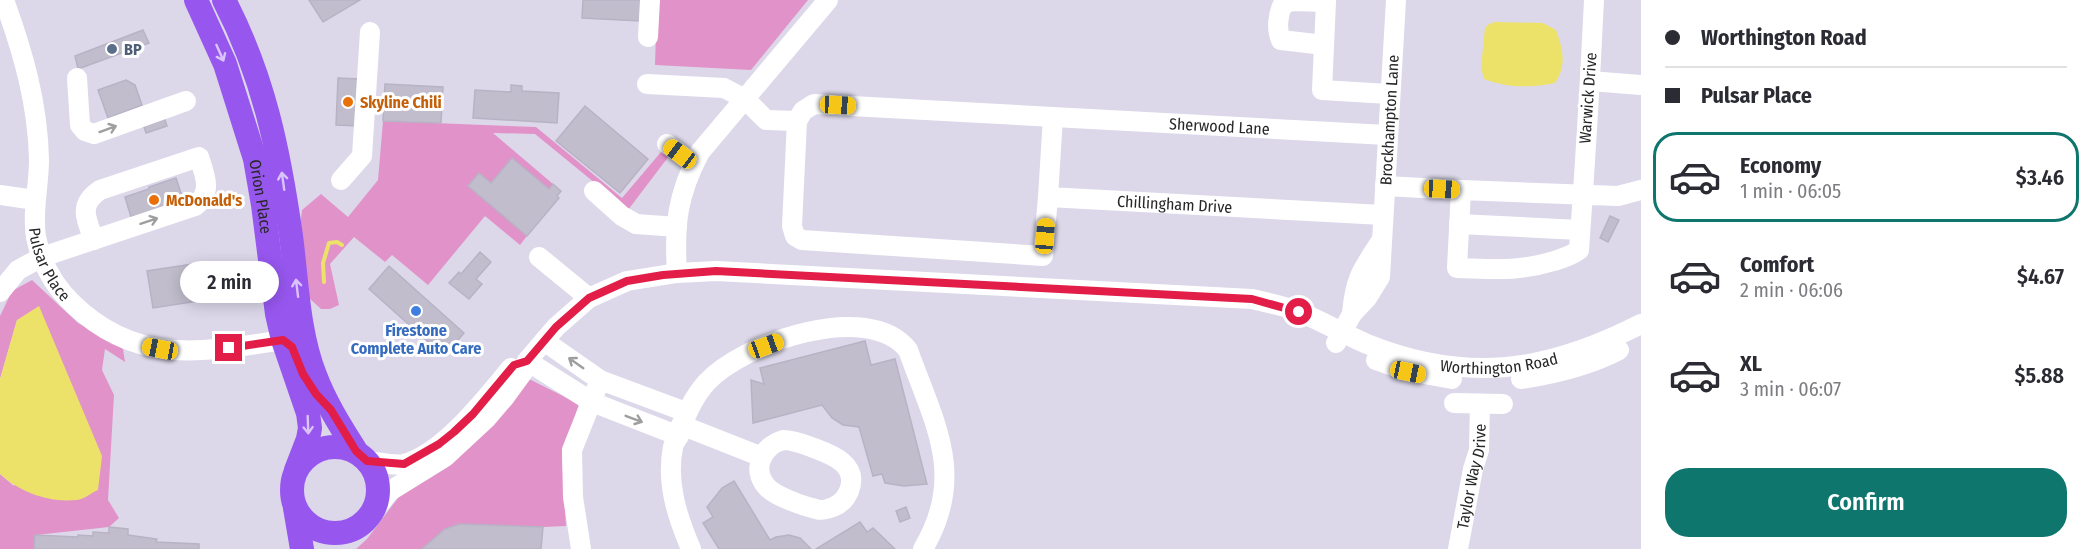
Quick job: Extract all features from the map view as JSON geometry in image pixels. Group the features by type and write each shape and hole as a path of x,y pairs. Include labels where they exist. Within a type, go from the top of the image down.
{"main road":[{"name":"Orion Place","path":"196,0 225,64 255,159 264,205 277,314 283,340 305,403 310,428 296,470"},
{"name":"Orion Place","path":"224,0 241,33 273,132 282,174 304,336 314,374 331,410 361,456"},
{"path":"283,340 292,347 303,374 316,394 331,410"},
{"path":"295,508 312,527 324,532 337,533 342,540 371,514 377,501 379,488 375,473 361,456 342,447 327,447 314,451 304,459 296,470 291,495 302,549"}],"street":[{"name":"Pulsar Place","path":"4,0 18,38 35,104 39,161 35,200 36,236 42,257 57,286 95,324 141,345 177,351 283,340"},
{"path":"648,37 650,0"},
{"path":"677,273 678,207 684,187 700,152 828,0"},
{"name":"Brockhampton Lane","path":"1339,338 1352,314 1356,284 1360,273 1382,239 1396,0"},
{"name":"Warwick Drive","path":"1461,190 1457,268 1517,270 1532,268 1572,255 1579,250 1594,0"},
{"path":"1324,45 1281,40 1279,12 1283,4 1292,1 1326,2 1322,90 1389,94"},
{"path":"341,180 362,156 370,32"},
{"path":"77,78 80,125 85,131 94,134 186,101"},
{"path":"1590,81 1641,84"},
{"path":"646,84 724,88 745,99 766,120 797,121 792,226 795,236 802,240 1043,256 1053,117"},
{"name":"Sherwood Lane","path":"797,121 803,111 814,104 1387,135"},
{"path":"667,144 694,164"},
{"path":"0,292 18,270 42,257 94,240 195,206 201,201 207,187 199,157 100,190 90,196 85,215 94,240"},
{"path":"1384,186 1582,196 1618,196 1641,190"},
{"path":"594,191 622,216 636,224 676,227"},
{"path":"0,195 35,200"},
{"name":"Chillingham Drive","path":"1048,197 1383,215"},
{"path":"1459,224 1580,230"},
{"path":"539,257 589,298"},
{"name":"Worthington Road","path":"371,514 390,491 444,458 486,419 515,384 527,361 544,341 556,327 589,298 627,281 677,273 716,284 1235,311 1280,319 1339,338 1440,365 1490,368 1556,359 1606,342 1641,324"},
{"path":"691,549 677,515 671,484 674,444 682,424 707,382 746,353 804,333 844,326 869,327 901,341 908,350 938,435 945,463 940,512 923,549"},
{"name":"Worthington Road","path":"1339,338 1382,363 1408,372 1434,377 1489,381 1546,375 1588,364 1641,339"},
{"path":"544,341 600,380 682,424 762,457"},
{"path":"527,361 592,402 682,424"},
{"name":"Worthington Road","path":"361,456 404,464 430,450 473,414 514,365 527,361"},
{"path":"581,549 573,497 572,450 600,380"},
{"name":"Taylor Way Drive","path":"1454,404 1503,404"},
{"name":"Taylor Way Drive","path":"1458,549 1473,469 1479,450 1480,404"},
{"path":"792,440 842,460 851,478 850,488 845,498 837,505 817,510 776,494 767,488 761,478 759,467 762,457 774,443 792,440"}],"shaded area":[{"path":"657,0 808,0 751,70 655,65"},
{"path":"1495,22 1543,23 1556,30 1563,57 1561,70 1555,83 1519,86 1484,79 1481,68 1485,28"},
{"path":"383,121 536,127 622,198 661,152 669,156 628,210 535,134 493,133 553,184 549,189 491,183 479,173 468,186 527,236 520,245 485,216 428,285 392,255 385,262 354,237 330,264 339,305 330,309 321,309 309,298 299,235 302,210 321,194 348,217 378,180"},
{"path":"32,280 78,323 123,349 125,362 105,349 102,370 114,395 108,500 119,518 109,527 36,535 34,549 0,549 0,474 14,486 17,320 0,379 0,316 12,291"},
{"path":"39,306 102,456 98,490 79,500 56,500 35,495 0,474 0,379 17,320"},
{"path":"529,379 579,404 562,456 566,526 460,524 445,529 422,549 356,549 367,539 401,494"}],"building":[{"path":"309,0 360,0 323,22"},
{"path":"583,0 642,0 641,21 582,18"},
{"name":"BP","path":"143,30 149,43 78,69 75,56"},
{"name":"Skyline Chili","path":"338,78 361,79 358,126 336,125"},
{"path":"126,80 135,85 142,105 108,118 98,90"},
{"path":"385,84 443,87 441,123 383,121"},
{"path":"511,85 522,86 522,91 559,93 557,123 473,118 475,90 511,92"},
{"path":"585,106 648,159 620,193 556,141"},
{"path":"163,114 167,126 146,133 142,121"},
{"path":"512,158 549,189 553,184 561,191 557,196 559,198 527,236 468,186 479,173 491,183"},
{"name":"McDonald's","path":"176,178 184,202 131,217 125,197"},
{"path":"1610,216 1619,220 1608,242 1600,238"},
{"path":"480,252 491,262 476,279 482,284 469,299 449,283 459,272 461,274"},
{"path":"199,263 204,300 153,308 147,271"},
{"name":"Firestone Complete Auto Care","path":"389,266 464,333 444,356 369,289"},
{"path":"865,341 871,365 895,359 927,484 904,486 885,483 882,474 873,476 859,427 843,425 832,418 822,405 753,423 751,380 764,384 760,368"},
{"path":"734,481 770,540 789,535 800,538 811,549 719,549 703,523 713,517 707,507 722,488"},
{"path":"906,507 910,518 900,522 896,511"},
{"path":"860,522 867,532 873,528 895,549 816,549"},
{"path":"460,524 543,527 541,549 422,549 445,529"},
{"path":"109,527 128,529 128,535 157,539 156,542 199,544 199,549 34,549 35,535 93,536 93,532 109,533"}],"waterway":[{"path":"324,282 323,263 329,243 337,242 342,245"}],"place":[{"name":"BP","path":"112,49"},
{"name":"Skyline Chili","path":"348,102"},
{"name":"McDonald's","path":"154,200"},
{"name":"Firestone Complete Auto Care","path":"416,311"}],"route":[{"path":"229,348 283,340 292,347 303,374 316,394 331,410 356,451 367,461 404,464 421,456 454,432 473,414 514,365 527,361 556,327 589,298 627,281 648,277 716,271 1252,299 1299,312"}]}
